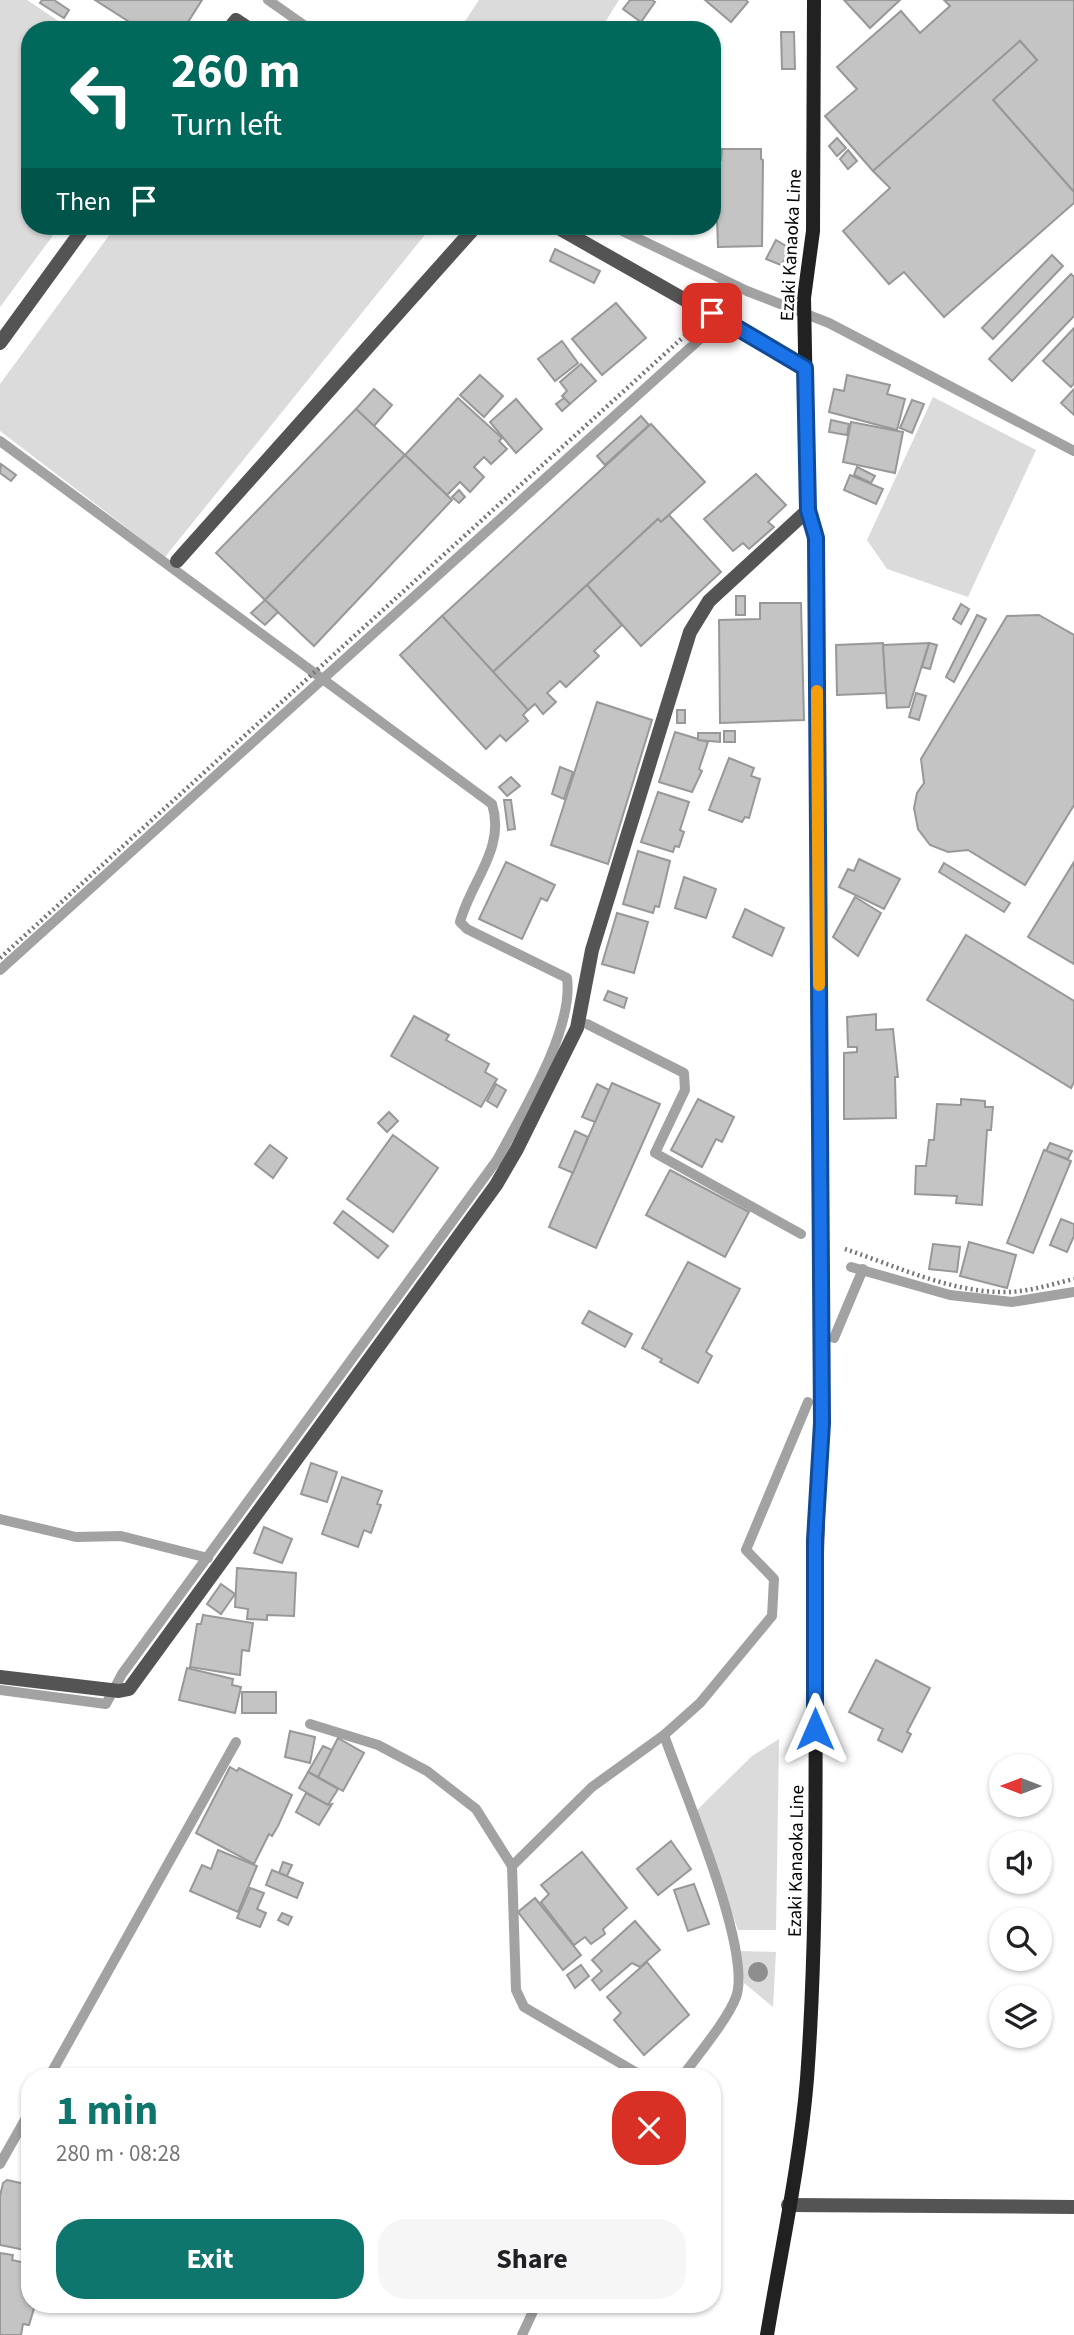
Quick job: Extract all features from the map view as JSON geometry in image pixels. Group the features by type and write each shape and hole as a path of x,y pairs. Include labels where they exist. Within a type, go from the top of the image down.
{"main road":[{"name":"Ezaki Kanaoka Line","path":"767,2335 806,2082 815,1904 815,1540 822,1423 816,538 808,510 804,298 813,231 814,0"}],"street":[{"path":"0,343 78,235"},
{"path":"177,561 468,235"},
{"path":"571,235 805,368"},
{"path":"0,1678 112,1690 129,1689 496,1185 562,1064 577,1028 592,950 690,632 709,601 808,510"},
{"path":"788,2206 1074,2207"}],"path":[{"path":"0,958 677,340 712,313"},
{"path":"820,1241 942,1282 998,1292 1026,1291 1074,1279"}],"shaded area":[{"path":"0,0 27,0 58,21 21,21 21,235 53,235 0,307"},
{"path":"479,0 619,0 606,21 465,21"},
{"path":"109,235 425,235 165,557 0,431 0,384"},
{"path":"933,397 1036,450 968,597 887,569 867,540"},
{"path":"779,1739 776,1930 738,1930 696,1811 752,1756"},
{"path":"739,1951 776,1952 773,2007 744,1983"}],"building":[{"path":"42,0 54,0 69,10 64,18 40,3"},
{"path":"95,0 202,0 189,21 128,21"},
{"path":"630,0 655,2 642,21 623,9"},
{"path":"705,0 746,0 748,2 731,22"},
{"path":"844,0 900,0 870,28"},
{"path":"944,0 1074,0 1074,192 993,100 1037,60 1020,41 873,171 825,116 857,89 837,67 901,11 920,33 950,6"},
{"path":"781,32 794,32 795,69 782,69"},
{"path":"1020,41 1037,60 993,100 1074,192 1074,203 944,317 904,272 889,284 843,231 890,188 873,171"},
{"path":"837,138 846,148 837,156 829,146"},
{"path":"722,149 761,149 762,246 718,247 718,235 721,235"},
{"path":"848,150 857,161 848,169 840,159"},
{"path":"776,240 791,249 781,265 766,259"},
{"path":"555,249 600,271 594,283 550,261"},
{"path":"1052,255 1063,266 993,339 982,328"},
{"path":"1071,274 1074,277 1074,316 1012,381 989,359"},
{"path":"616,303 646,338 602,375 572,339"},
{"path":"1074,328 1074,383 1071,387 1043,361"},
{"path":"562,341 578,363 555,381 538,359"},
{"path":"581,364 596,381 570,404 562,396 567,391 560,382"},
{"path":"480,375 503,396 484,417 460,395"},
{"path":"847,375 890,385 887,394 905,399 897,430 829,412 834,389 844,391"},
{"path":"374,389 392,405 374,426 356,409"},
{"path":"1074,389 1074,415 1061,403"},
{"path":"458,398 502,438 499,441 507,449 491,464 484,457 474,467 484,477 470,492 460,482 447,495 405,455"},
{"path":"564,398 570,404 562,411 556,404"},
{"path":"516,399 542,429 516,453 490,422"},
{"path":"912,400 924,404 912,433 900,428"},
{"path":"356,409 405,455 265,600 216,553"},
{"path":"641,416 649,425 605,465 597,456"},
{"path":"831,420 849,424 847,435 829,432"},
{"path":"851,422 903,432 895,473 843,462"},
{"path":"651,424 705,482 661,522 658,519 493,672 442,616"},
{"path":"405,455 452,500 314,646 265,600"},
{"path":"1,464 16,475 11,481 0,473"},
{"path":"857,467 875,476 871,483 854,475"},
{"path":"756,474 786,505 768,522 774,527 749,549 743,543 733,551 704,519"},
{"path":"850,475 883,489 876,504 844,490"},
{"path":"459,490 465,497 459,503 452,497"},
{"path":"669,515 721,572 641,646 587,585 658,519 661,522"},
{"path":"587,585 622,625 594,651 599,656 566,687 560,681 547,693 556,702 543,714 535,704 528,710 493,672"},
{"path":"736,596 745,596 745,615 736,615"},
{"path":"265,600 278,612 265,625 251,613"},
{"path":"760,603 801,603 804,720 720,723 719,620 760,619"},
{"path":"961,604 969,609 961,624 953,619"},
{"path":"977,615 986,619 954,682 946,677"},
{"path":"1039,615 1074,635 1074,805 1025,885 968,850 948,852 930,845 918,829 914,808 917,793 924,783 921,759 1007,616"},
{"path":"442,616 528,710 523,715 528,721 506,741 500,735 486,749 400,655"},
{"path":"883,643 886,693 837,695 836,645"},
{"path":"929,643 937,645 930,669 922,667"},
{"path":"929,643 909,707 887,708 883,645"},
{"path":"916,693 926,696 919,720 909,717"},
{"path":"597,702 652,720 608,864 551,845"},
{"path":"677,710 685,710 685,723 677,723"},
{"path":"724,731 735,731 735,742 724,742"},
{"path":"675,732 708,742 699,769 702,771 692,792 659,782"},
{"path":"698,733 720,733 720,742 698,740"},
{"path":"729,758 754,768 751,776 760,779 749,818 745,817 742,822 709,810"},
{"path":"560,767 573,772 564,799 552,794"},
{"path":"511,777 520,786 507,796 499,787"},
{"path":"658,792 689,802 680,830 684,832 679,847 675,846 673,852 641,842"},
{"path":"504,800 511,800 515,829 508,830"},
{"path":"638,851 670,861 659,907 655,906 653,913 623,904"},
{"path":"859,859 900,879 884,909 839,887 848,869 854,871"},
{"path":"506,862 555,885 547,901 541,898 522,939 479,919"},
{"path":"1074,862 1074,964 1028,937"},
{"path":"944,863 1010,903 1004,912 939,872"},
{"path":"684,877 716,889 706,918 675,908"},
{"path":"855,897 881,913 858,956 833,937"},
{"path":"745,909 784,928 772,956 733,937"},
{"path":"617,913 648,922 634,973 602,964"},
{"path":"966,935 1074,1001 1074,1082 1071,1088 927,1000"},
{"path":"608,991 627,998 624,1008 604,1000"},
{"path":"876,1014 876,1030 893,1029 898,1077 895,1077 896,1118 844,1119 844,1053 857,1052 857,1047 848,1047 847,1017"},
{"path":"414,1016 449,1035 446,1040 489,1064 485,1072 497,1079 481,1107 391,1056"},
{"path":"612,1083 660,1104 596,1248 549,1227"},
{"path":"496,1084 506,1090 497,1107 487,1101"},
{"path":"597,1084 609,1090 595,1122 582,1117"},
{"path":"698,1099 734,1117 722,1142 716,1139 702,1167 671,1150"},
{"path":"961,1099 985,1101 985,1107 993,1107 991,1130 987,1130 982,1205 956,1203 957,1196 915,1194 916,1166 926,1166 929,1140 934,1140 937,1104 961,1105"},
{"path":"389,1112 398,1121 387,1132 378,1123"},
{"path":"575,1131 588,1137 573,1173 559,1167"},
{"path":"393,1135 438,1168 393,1232 347,1199"},
{"path":"1050,1143 1072,1151 1068,1159 1046,1151"},
{"path":"270,1145 287,1158 273,1178 255,1164"},
{"path":"1044,1150 1071,1161 1033,1253 1007,1243"},
{"path":"670,1170 749,1212 725,1257 646,1215"},
{"path":"343,1211 388,1246 378,1258 334,1223"},
{"path":"1061,1219 1074,1224 1074,1236 1067,1252 1050,1245"},
{"path":"969,1242 1016,1255 1007,1288 960,1276"},
{"path":"933,1244 960,1247 957,1272 929,1269"},
{"path":"688,1262 740,1289 706,1352 712,1356 698,1383 660,1362 662,1359 642,1348"},
{"path":"589,1311 632,1334 625,1347 582,1323"},
{"path":"311,1463 337,1472 327,1502 301,1494"},
{"path":"342,1477 382,1491 377,1504 381,1505 371,1533 364,1530 358,1547 322,1534"},
{"path":"264,1527 292,1539 282,1563 254,1553"},
{"path":"237,1568 296,1573 294,1616 267,1615 267,1620 247,1619 248,1609 235,1607"},
{"path":"221,1584 235,1594 221,1614 207,1604"},
{"path":"203,1615 253,1623 249,1651 242,1650 240,1675 190,1667 197,1624 201,1624"},
{"path":"876,1660 930,1688 907,1732 911,1734 902,1752 878,1740 883,1729 849,1712"},
{"path":"187,1668 233,1679 232,1685 241,1687 235,1713 179,1700"},
{"path":"242,1692 276,1692 276,1713 242,1713"},
{"path":"290,1731 315,1737 310,1763 285,1757"},
{"path":"338,1738 364,1753 343,1791 318,1777"},
{"path":"323,1746 332,1750 318,1777 308,1772"},
{"path":"230,1767 237,1771 239,1768 292,1795 278,1826 272,1836 269,1834 254,1864 196,1833"},
{"path":"308,1772 338,1789 328,1805 299,1788"},
{"path":"306,1793 328,1805 332,1804 319,1825 296,1812"},
{"path":"671,1841 691,1869 658,1895 637,1869"},
{"path":"218,1850 257,1866 238,1912 190,1891 202,1865 211,1869"},
{"path":"582,1852 627,1908 603,1929 605,1934 591,1944 585,1937 574,1945 541,1902 549,1894 541,1885"},
{"path":"283,1862 292,1865 287,1876 279,1873"},
{"path":"272,1870 303,1883 297,1898 266,1885"},
{"path":"694,1884 709,1924 688,1931 674,1890"},
{"path":"250,1888 264,1893 257,1909 266,1913 260,1927 237,1918"},
{"path":"535,1898 581,1955 563,1970 518,1912"},
{"path":"282,1913 292,1917 288,1925 278,1920"},
{"path":"635,1921 660,1950 640,1967 632,1963 600,1990 592,1980 602,1971 592,1960"},
{"path":"647,1962 689,2015 644,2055 614,2020 621,2013 607,1997"},
{"path":"581,1965 589,1976 575,1988 567,1975"},
{"path":"7,2180 21,2183 21,2249 0,2245 0,2196 3,2183"},
{"path":"0,2253 13,2255 12,2260 21,2262 21,2313 33,2313 29,2325 23,2324 21,2335 0,2335"}],"waterway":[{"path":"268,0 298,21"},
{"path":"631,235 747,291 829,323 1074,451"},
{"path":"0,970 701,338"},
{"path":"0,441 492,804 495,820 491,850 460,922 467,929 567,978 563,1022 555,1046 497,1160 122,1674 106,1704 0,1690"},
{"path":"587,1024 684,1073 685,1090 655,1153 801,1234"},
{"path":"851,1267 950,1295 1012,1302 1074,1292"},
{"path":"834,1338 863,1269"},
{"path":"689,2068 732,2006 739,1975 734,1944 713,1868 664,1735 700,1703 772,1616 774,1579 746,1550 808,1402"},
{"path":"0,1519 76,1537 121,1536 208,1558"},
{"path":"310,1724 378,1745 427,1771 476,1809 512,1866"},
{"path":"629,2068 524,2007 516,1990 512,1866 592,1787 664,1735"},
{"path":"54,2068 236,1742"},
{"path":"0,2164 21,2127"},
{"path":"522,2335 532,2313"}],"slow traffic":[{"path":"817,691 819,985"}],"route":[{"path":"712,313 805,368 808,510 816,538 822,1423 815,1540 815,1729"}]}
